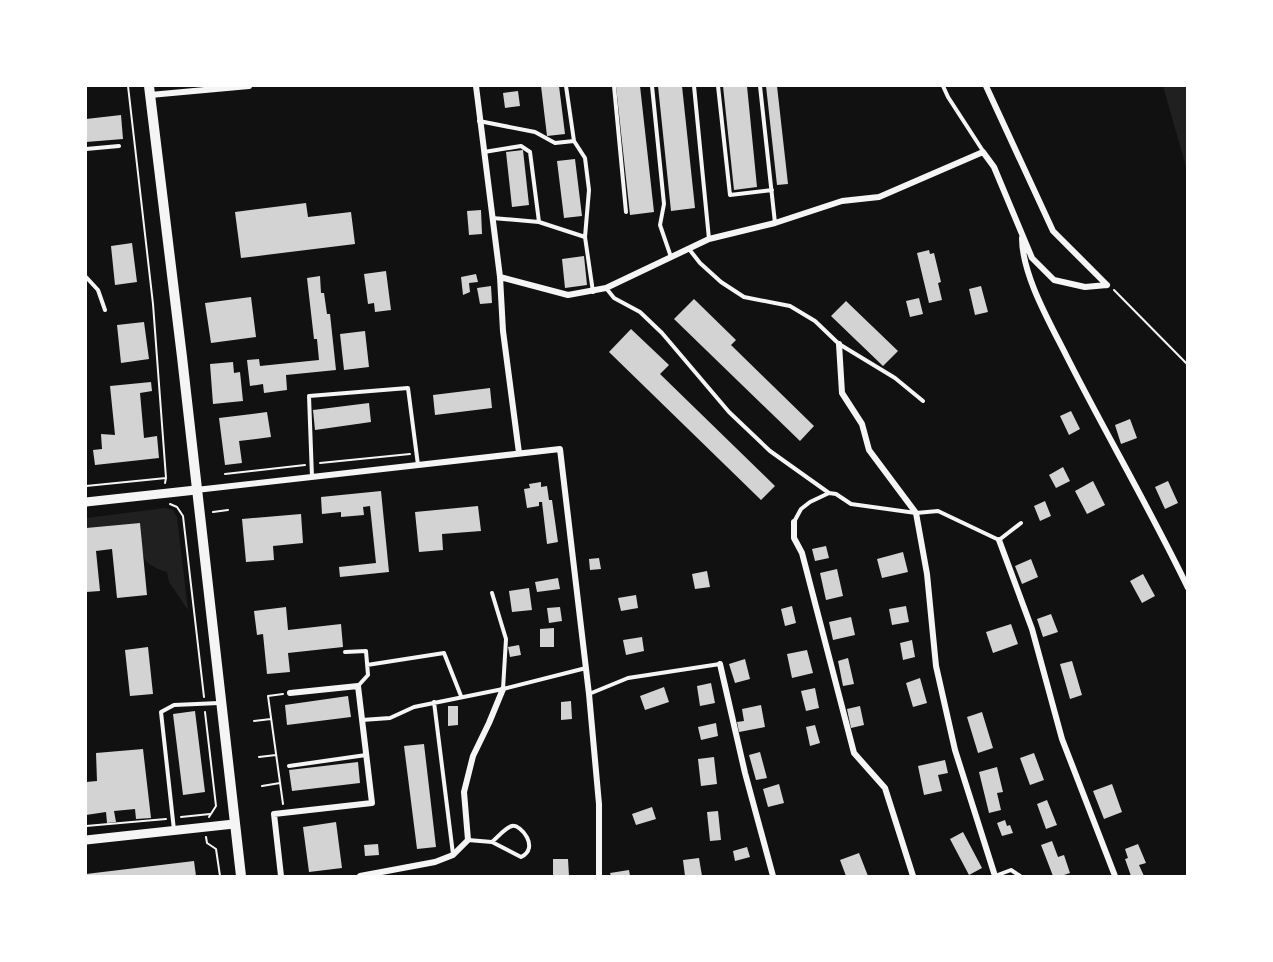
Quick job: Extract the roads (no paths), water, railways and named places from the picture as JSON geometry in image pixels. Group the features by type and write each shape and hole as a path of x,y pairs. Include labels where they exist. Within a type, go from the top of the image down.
{"main road":[{"path":"150,90 241,876"}],"street":[{"path":"150,90 249,86"},
{"path":"476,86 519,453"},
{"path":"500,277 568,295 592,292 606,288 709,239 775,223 842,201 879,197 983,152 994,167 1032,258 1054,280 1085,286 1107,285 1053,231 986,86"},
{"path":"1022,235 1022,252 1043,309 1188,588"},
{"path":"839,344 842,393 862,424 869,450 916,513 927,574 936,666 955,750 994,876"},
{"path":"86,502 560,449 587,668 599,804 599,876"},
{"path":"794,522 794,538 802,553 854,753 885,788 913,876"},
{"path":"999,540 1032,629 1062,739 1115,876"},
{"path":"720,664 745,773 773,876"},
{"path":"281,876 274,814 372,803 358,686 290,693"},
{"path":"360,876 435,862 453,855 468,840 464,792 473,756 503,688"},
{"path":"86,840 234,824"}],"lane":[{"path":"566,86 574,141 585,158 589,190 585,237 592,292"},
{"path":"614,86 626,212"},
{"path":"652,86 664,204 660,225 671,257"},
{"path":"694,86 709,239"},
{"path":"718,86 730,195 772,190"},
{"path":"760,86 775,223"},
{"path":"943,86 948,98 983,152"},
{"path":"479,121 535,132 555,142 574,141"},
{"path":"86,149 119,146"},
{"path":"484,152 521,146 530,152 539,222"},
{"path":"492,218 539,222 585,237"},
{"path":"689,249 700,263 744,297 790,306 815,321 839,344 895,378 923,401"},
{"path":"86,277 98,290 105,310"},
{"path":"606,288 614,298 640,312 662,333 729,412 770,451 829,493 836,494 851,504 916,513 938,512 999,540 1021,523"},
{"path":"312,477 309,396 408,388 418,465"},
{"path":"794,522 801,509 829,493"},
{"path":"492,593 506,639 503,688"},
{"path":"345,652 366,651 368,675 358,686"},
{"path":"367,665 444,654 461,696"},
{"path":"589,694 628,678 720,664"},
{"path":"362,720 390,718 414,707 587,668"},
{"path":"434,702 453,855"},
{"path":"174,831 161,712 174,705 220,703"},
{"path":"289,766 366,755"},
{"path":"468,840 492,842 521,857 530,850 530,845 517,826 511,826 492,842"},
{"path":"994,876 1011,870 1020,876"}]}
